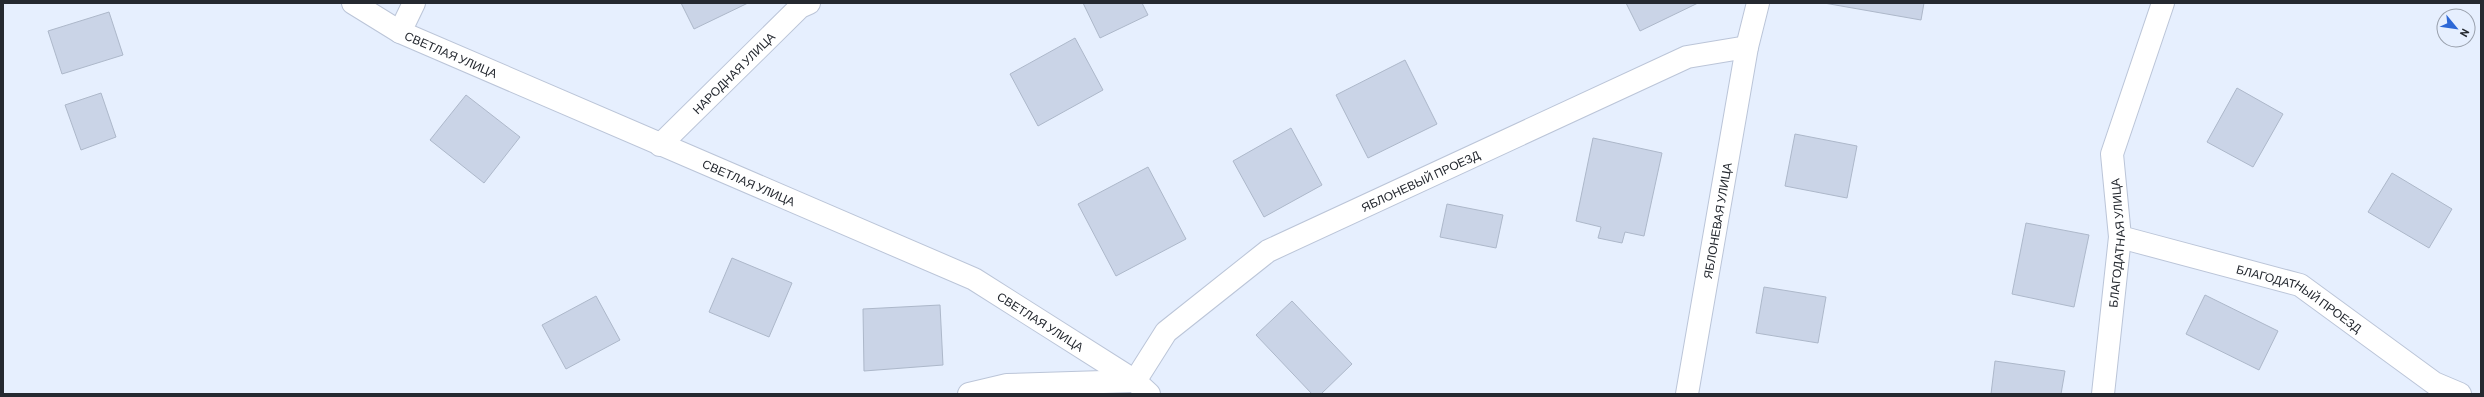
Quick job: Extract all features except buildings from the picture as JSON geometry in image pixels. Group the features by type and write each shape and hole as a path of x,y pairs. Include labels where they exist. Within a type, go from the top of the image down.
{"street":[{"name":"СВЕТЛАЯ УЛИЦА","path":"353,3 400,32 974,279 1142,387"},
{"path":"400,32 414,3"},
{"name":"ЯБЛОНЕВАЯ УЛИЦА","path":"1687,394 1747,47 1758,3"},
{"name":"БЛАГОДАТНАЯ УЛИЦА","path":"2103,394 2120,237 2112,154 2163,3"},
{"name":"НАРОДНАЯ УЛИЦА","path":"660,145 802,4"},
{"name":"ЯБЛОНЕВЫЙ ПРОЕЗД","path":"1142,387 1166,332 1268,251 1687,57 1747,47"},
{"name":"БЛАГОДАТНЫЙ ПРОЕЗД","path":"2120,237 2300,285 2434,383 2460,394"},
{"path":"969,394 1007,385 1142,387"}]}
